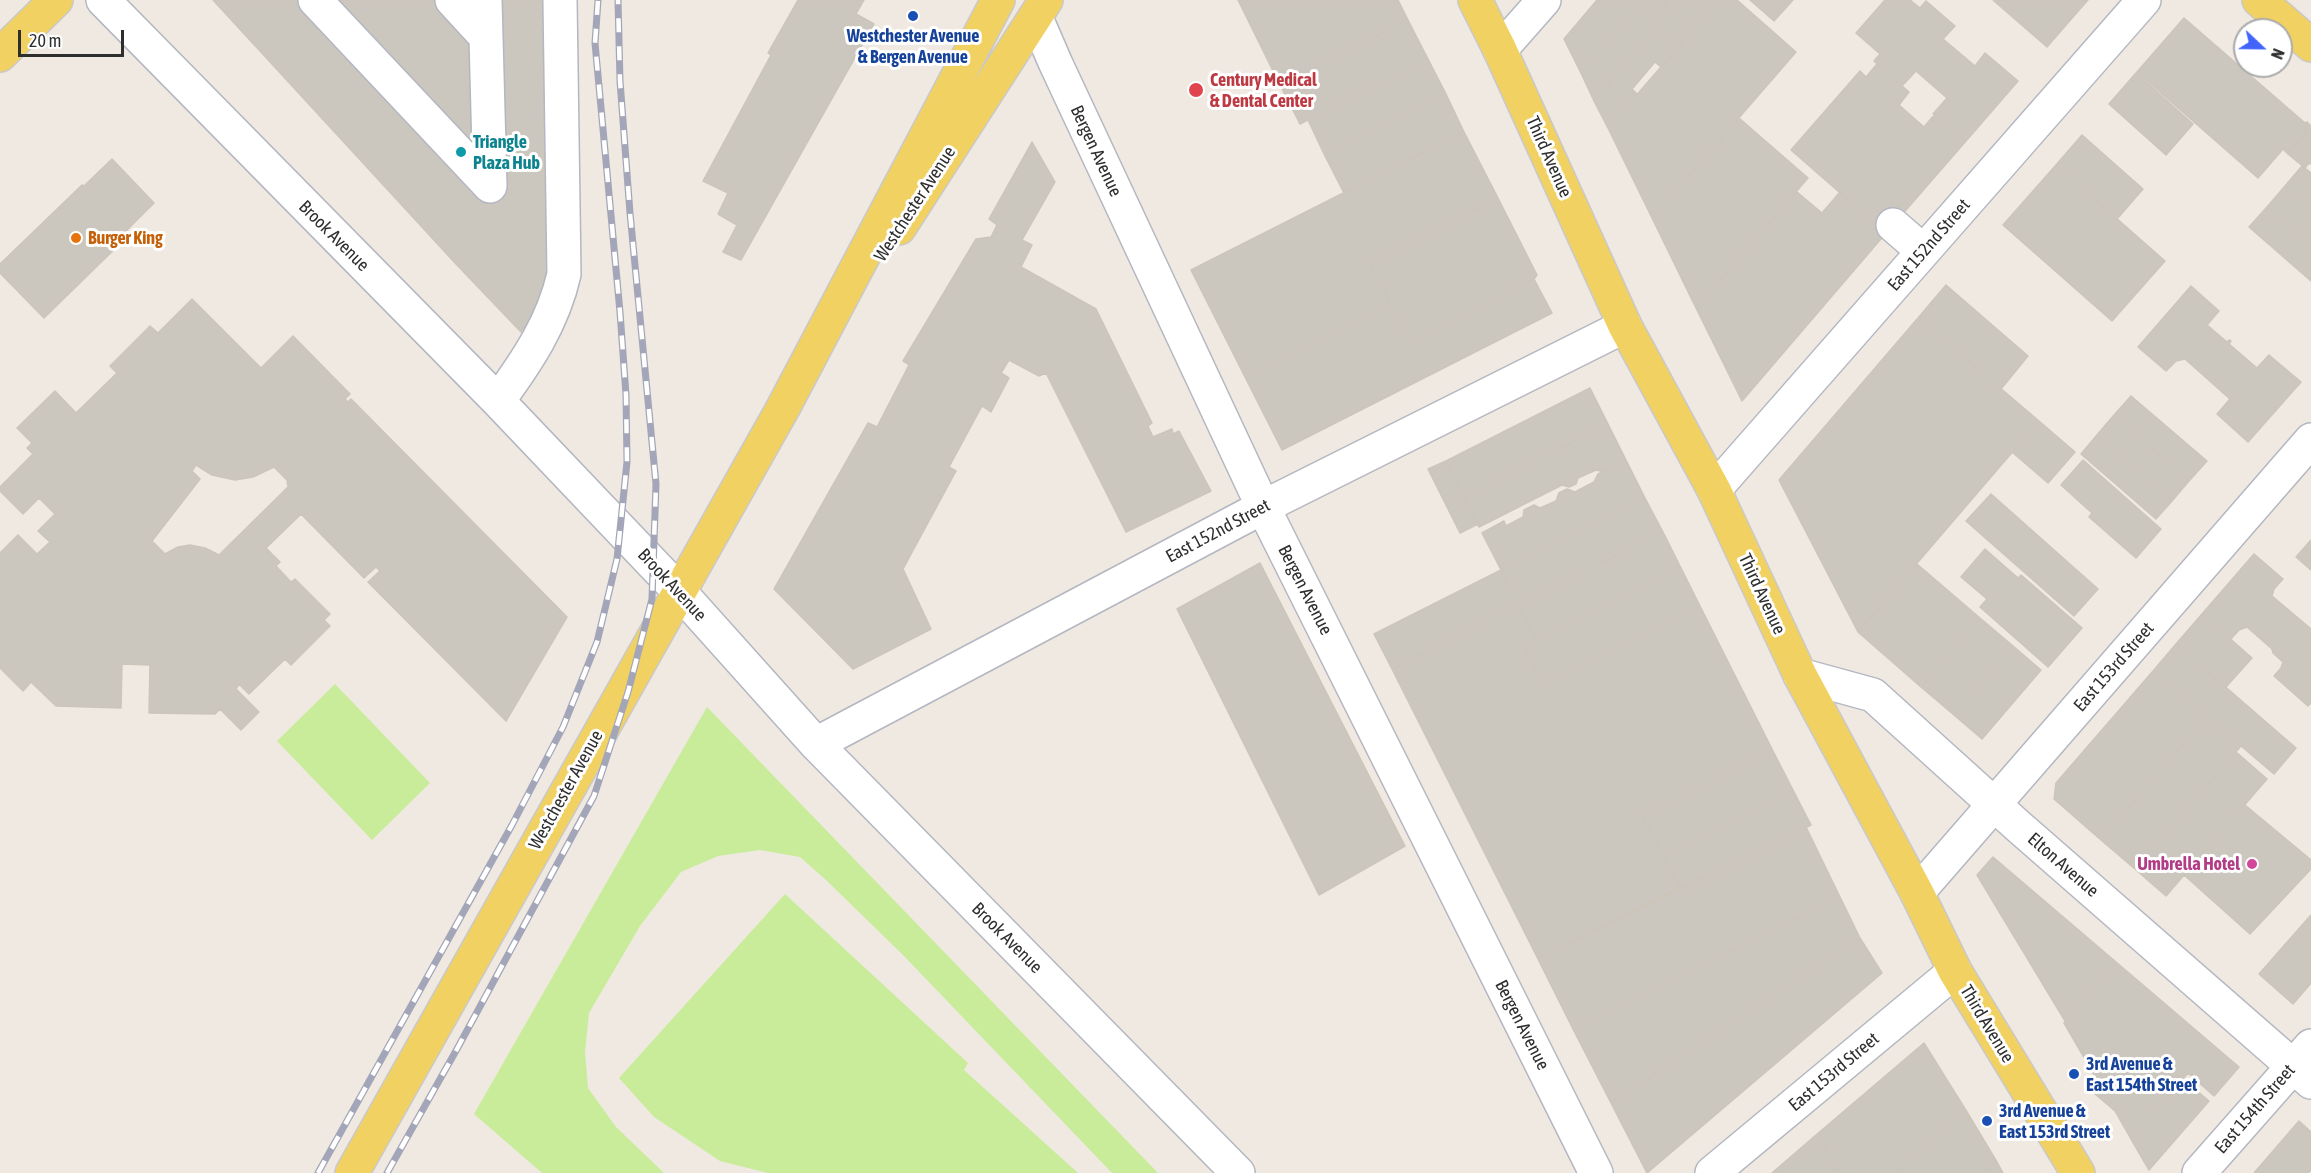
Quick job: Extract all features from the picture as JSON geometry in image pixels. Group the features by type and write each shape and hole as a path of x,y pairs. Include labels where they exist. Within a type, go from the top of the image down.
{"main road":[{"path":"0,55 56,0"},
{"name":"Westchester Avenue","path":"352,1173 678,590 783,408 998,0"},
{"name":"Third Avenue","path":"1474,0 1500,50 1625,326 1714,490 1800,675 1917,893 1955,971 2078,1173"},
{"path":"2259,0 2311,45"},
{"name":"Westchester Avenue","path":"783,408 1038,6"}],"street":[{"name":"Brook Avenue","path":"103,0 498,401 678,590 816,744 1238,1173"},
{"path":"315,0 490,186 485,0"},
{"path":"452,0 486,37"},
{"path":"498,401 528,361 548,324 559,298 564,274 560,0"},
{"path":"1500,50 1544,0"},
{"name":"East 152nd Street","path":"1714,490 2144,0"},
{"name":"Bergen Avenue","path":"1038,6 1054,62 1263,507 1596,1173"},
{"path":"1893,225 1923,251"},
{"name":"East 152nd Street","path":"816,744 1263,507 1625,326"},
{"name":"East 153rd Street","path":"1917,893 2311,440"},
{"name":"Elton Avenue","path":"1800,675 1873,694 1994,804 2305,1065"},
{"name":"East 153rd Street","path":"1712,1173 1955,971"},
{"name":"East 154th Street","path":"2199,1173 2305,1065"}],"green space":[{"path":"335,684 430,783 372,840 277,741"},
{"path":"707,707 1158,1173 1112,1173 903,955 826,880 800,857 760,850 718,856 681,872 640,926 589,1013 585,1052 588,1088 616,1127 664,1173 542,1173 474,1114"},
{"path":"785,894 968,1063 964,1070 1078,1173 768,1173 720,1161 654,1117 619,1078"}],"building":[{"name":"Triangle Plaza Hub","path":"213,0 567,0 559,259 531,318 521,332 456,264"},
{"path":"798,0 864,0 856,14 874,24 741,260 723,252 737,225 718,214 728,193 703,181 771,55 768,53"},
{"path":"1238,0 1398,0 1408,20 1280,85"},
{"path":"1597,0 1644,0 1581,73 1564,39"},
{"path":"1644,0 1664,0 1668,3 1656,17 1662,22 1594,101 1581,73"},
{"path":"1664,0 1719,0 1683,42 1674,35 1687,20 1675,8 1662,22 1656,17 1668,3"},
{"path":"1719,0 1737,0 1796,52 1652,218 1608,128"},
{"path":"1750,0 1793,0 1774,21"},
{"path":"1885,0 1910,0 1920,8 1926,1 1955,26 1943,39 1975,66 1985,53 2018,81 1966,141 1933,114 1947,98 1916,71 1902,86 1874,61 1880,54 1856,33"},
{"path":"1993,0 2053,0 2073,17 2047,47"},
{"path":"2053,0 2088,0 2073,17"},
{"path":"1675,8 1687,20 1674,35 1683,42 1661,67 1655,62 1632,89 1637,94 1608,128 1594,101"},
{"path":"2184,18 2233,61 2233,78 2253,78 2311,126 2288,154 2283,149 2258,178 2137,72"},
{"path":"1408,20 1428,59 1300,124 1280,85"},
{"path":"1428,59 1446,94 1325,156 1308,120"},
{"path":"1877,64 1909,92 1899,105 1924,127 1935,114 1966,141 1886,233 1791,150 1860,71 1866,77"},
{"path":"2136,73 2193,124 2166,155 2109,104"},
{"path":"1446,94 1464,132 1344,193 1325,156"},
{"path":"1739,118 1808,178 1696,308 1652,218"},
{"path":"2311,128 2311,164 2309,163 2305,168 2288,154"},
{"path":"1464,132 1498,198 1370,263 1391,305 1246,379 1191,270"},
{"path":"2082,135 2143,189 2117,219 2056,165"},
{"path":"1032,142 1055,182 1022,240 1032,245 1021,267 1096,309 1152,423 1148,426 1153,437 1172,429 1173,434 1179,431 1211,491 1126,532 1046,373 1039,376 1009,360 1001,373 1009,378 991,412 982,406 949,467 956,471 903,569 931,629 853,669 774,589 868,423 877,427 909,365 903,361 976,239 991,237 997,225 989,219"},
{"path":"112,159 154,203 127,230 130,234 44,318 0,273 0,264"},
{"path":"2056,165 2165,261 2112,321 2003,225"},
{"path":"2302,166 2311,173 2311,208 2285,186"},
{"path":"2285,186 2311,208 2311,245 2267,207"},
{"path":"1797,192 1822,213 1840,192 1886,233 1742,401 1696,308"},
{"path":"1498,198 1537,275 1534,279 1410,342 1370,263"},
{"path":"2267,207 2311,245 2311,281 2249,227"},
{"path":"1534,279 1552,313 1282,450 1246,379 1391,305 1410,342"},
{"path":"1946,285 2028,356 2001,389 1918,318"},
{"path":"2191,286 2219,311 2207,325 2227,342 2231,341 2229,344 2257,368 2269,355 2301,382 2248,442 2217,414 2230,399 2185,359 2176,361 2166,371 2138,347"},
{"path":"192,299 261,368 293,336 350,394 345,399 348,402 351,399 567,617 506,721 368,582 380,571 376,567 364,578 301,514 266,548 280,562 276,566 291,582 295,579 330,614 324,620 330,626 291,665 285,659 249,694 239,684 236,689 259,712 241,730 220,709 215,714 149,713 150,665 122,664 121,708 56,706 31,682 23,691 0,668 0,553 18,535 37,554 50,542 38,531 55,514 39,498 23,514 0,491 0,487 33,454 27,448 32,443 17,428 55,391 76,413 117,373 110,366 150,326 158,333","holes":["196,465 212,475 235,480 253,477 274,467 287,480 288,487 219,555 205,548 190,545 178,547 165,554 152,541 200,479 192,471"]},
{"path":"1918,318 2039,421 1858,632 1779,480"},
{"path":"1590,388 1608,424 1464,497 1446,461"},
{"path":"2131,396 2207,461 2189,481 2114,415"},
{"path":"2114,415 2189,481 2172,501 2097,435"},
{"path":"2039,421 2075,452 2048,483 2012,452"},
{"path":"1608,424 1626,460 1604,472 1596,470 1578,478 1576,484 1569,487 1562,485 1479,527 1464,497"},
{"path":"2097,435 2172,501 2156,519 2081,454"},
{"path":"1626,460 1645,498 1501,570 1482,533 1504,521 1506,526 1523,517 1524,510 1534,505 1540,508 1556,501 1559,493 1567,489 1575,492 1594,482 1598,474"},
{"path":"2083,460 2161,529 2136,558 2089,517 2092,513 2061,485"},
{"path":"1446,461 1478,524 1460,533 1428,469"},
{"path":"1991,494 2098,589 2074,616 1966,521"},
{"path":"1645,498 1663,532 1518,605 1501,570"},
{"path":"1663,532 1680,566 1535,639 1518,605"},
{"path":"2311,540 2311,570 2296,557"},
{"path":"1985,549 2018,578 2021,575 2082,628 2048,667 1980,607 1987,599 1961,577"},
{"path":"2254,554 2283,579 2274,589 2272,596 2311,629 2311,703 2308,706 2274,676 2283,662 2247,627 2239,630 2230,640 2202,614"},
{"path":"1260,563 1405,846 1319,895 1177,609"},
{"path":"1917,564 1980,618 1921,687 1858,632"},
{"path":"1680,566 1700,606 1543,684 1523,645"},
{"path":"1501,570 1518,605 1392,669 1374,634"},
{"path":"1518,605 1535,639 1523,645 1543,684 1700,606 1773,751 1643,816 1679,888 1538,959 1392,669"},
{"path":"2202,614 2252,658 2226,687 2176,644"},
{"path":"1980,618 2013,646 1954,715 1921,687"},
{"path":"2176,644 2296,748 2274,774 2153,671"},
{"path":"2013,646 2041,670 1982,739 1954,715"},
{"path":"2153,671 2207,717 2101,840 2054,799 2056,783"},
{"path":"2207,717 2241,746 2135,869 2101,840"},
{"path":"1773,751 1793,790 1663,856 1643,816"},
{"path":"2236,752 2267,779 2166,896 2135,869"},
{"path":"1793,790 1811,825 1681,890 1663,856"},
{"name":"Umbrella Hotel","path":"2245,805 2311,860 2311,869 2250,934 2184,875"},
{"path":"1806,827 1840,897 1573,1029 1538,959"},
{"path":"1993,857 2116,962 2065,1021 1977,875"},
{"path":"1840,897 1860,938 1611,1103 1573,1029"},
{"path":"2311,915 2311,983 2293,1004 2259,974"},
{"path":"1860,938 1882,973 1647,1173 1611,1103"},
{"path":"2116,962 2239,1067 2214,1096 2188,1073 2131,1139 2115,1111 2088,1088 2096,1078 2064,1023"},
{"path":"1924,1043 1967,1112 1896,1173 1840,1173 1816,1135"},
{"path":"2183,1079 2209,1101 2149,1170 2131,1139"},
{"path":"1967,1112 1997,1162 1984,1173 1896,1173"},
{"path":"2299,1121 2311,1132 2311,1170 2308,1173 2254,1173"},
{"path":"1816,1135 1840,1173 1772,1173"},
{"path":"1997,1162 2003,1173 1984,1173"}],"railway":[{"path":"318,1173 512,825 563,727 597,642 617,559 627,462 626,395 595,43 598,0"},
{"path":"387,1173 594,796 628,692 652,599 656,484 630,213 620,81 618,0"}],"place":[{"name":"Westchester Avenue & Bergen Avenue","path":"913,16"},
{"name":"Century Medical & Dental Center","path":"1196,90"},
{"name":"Triangle Plaza Hub","path":"461,152"},
{"name":"Burger King","path":"76,238"},
{"name":"Umbrella Hotel","path":"2252,864"},
{"name":"3rd Avenue & East 154th Street","path":"2074,1074"},
{"name":"3rd Avenue & East 153rd Street","path":"1987,1121"}]}
